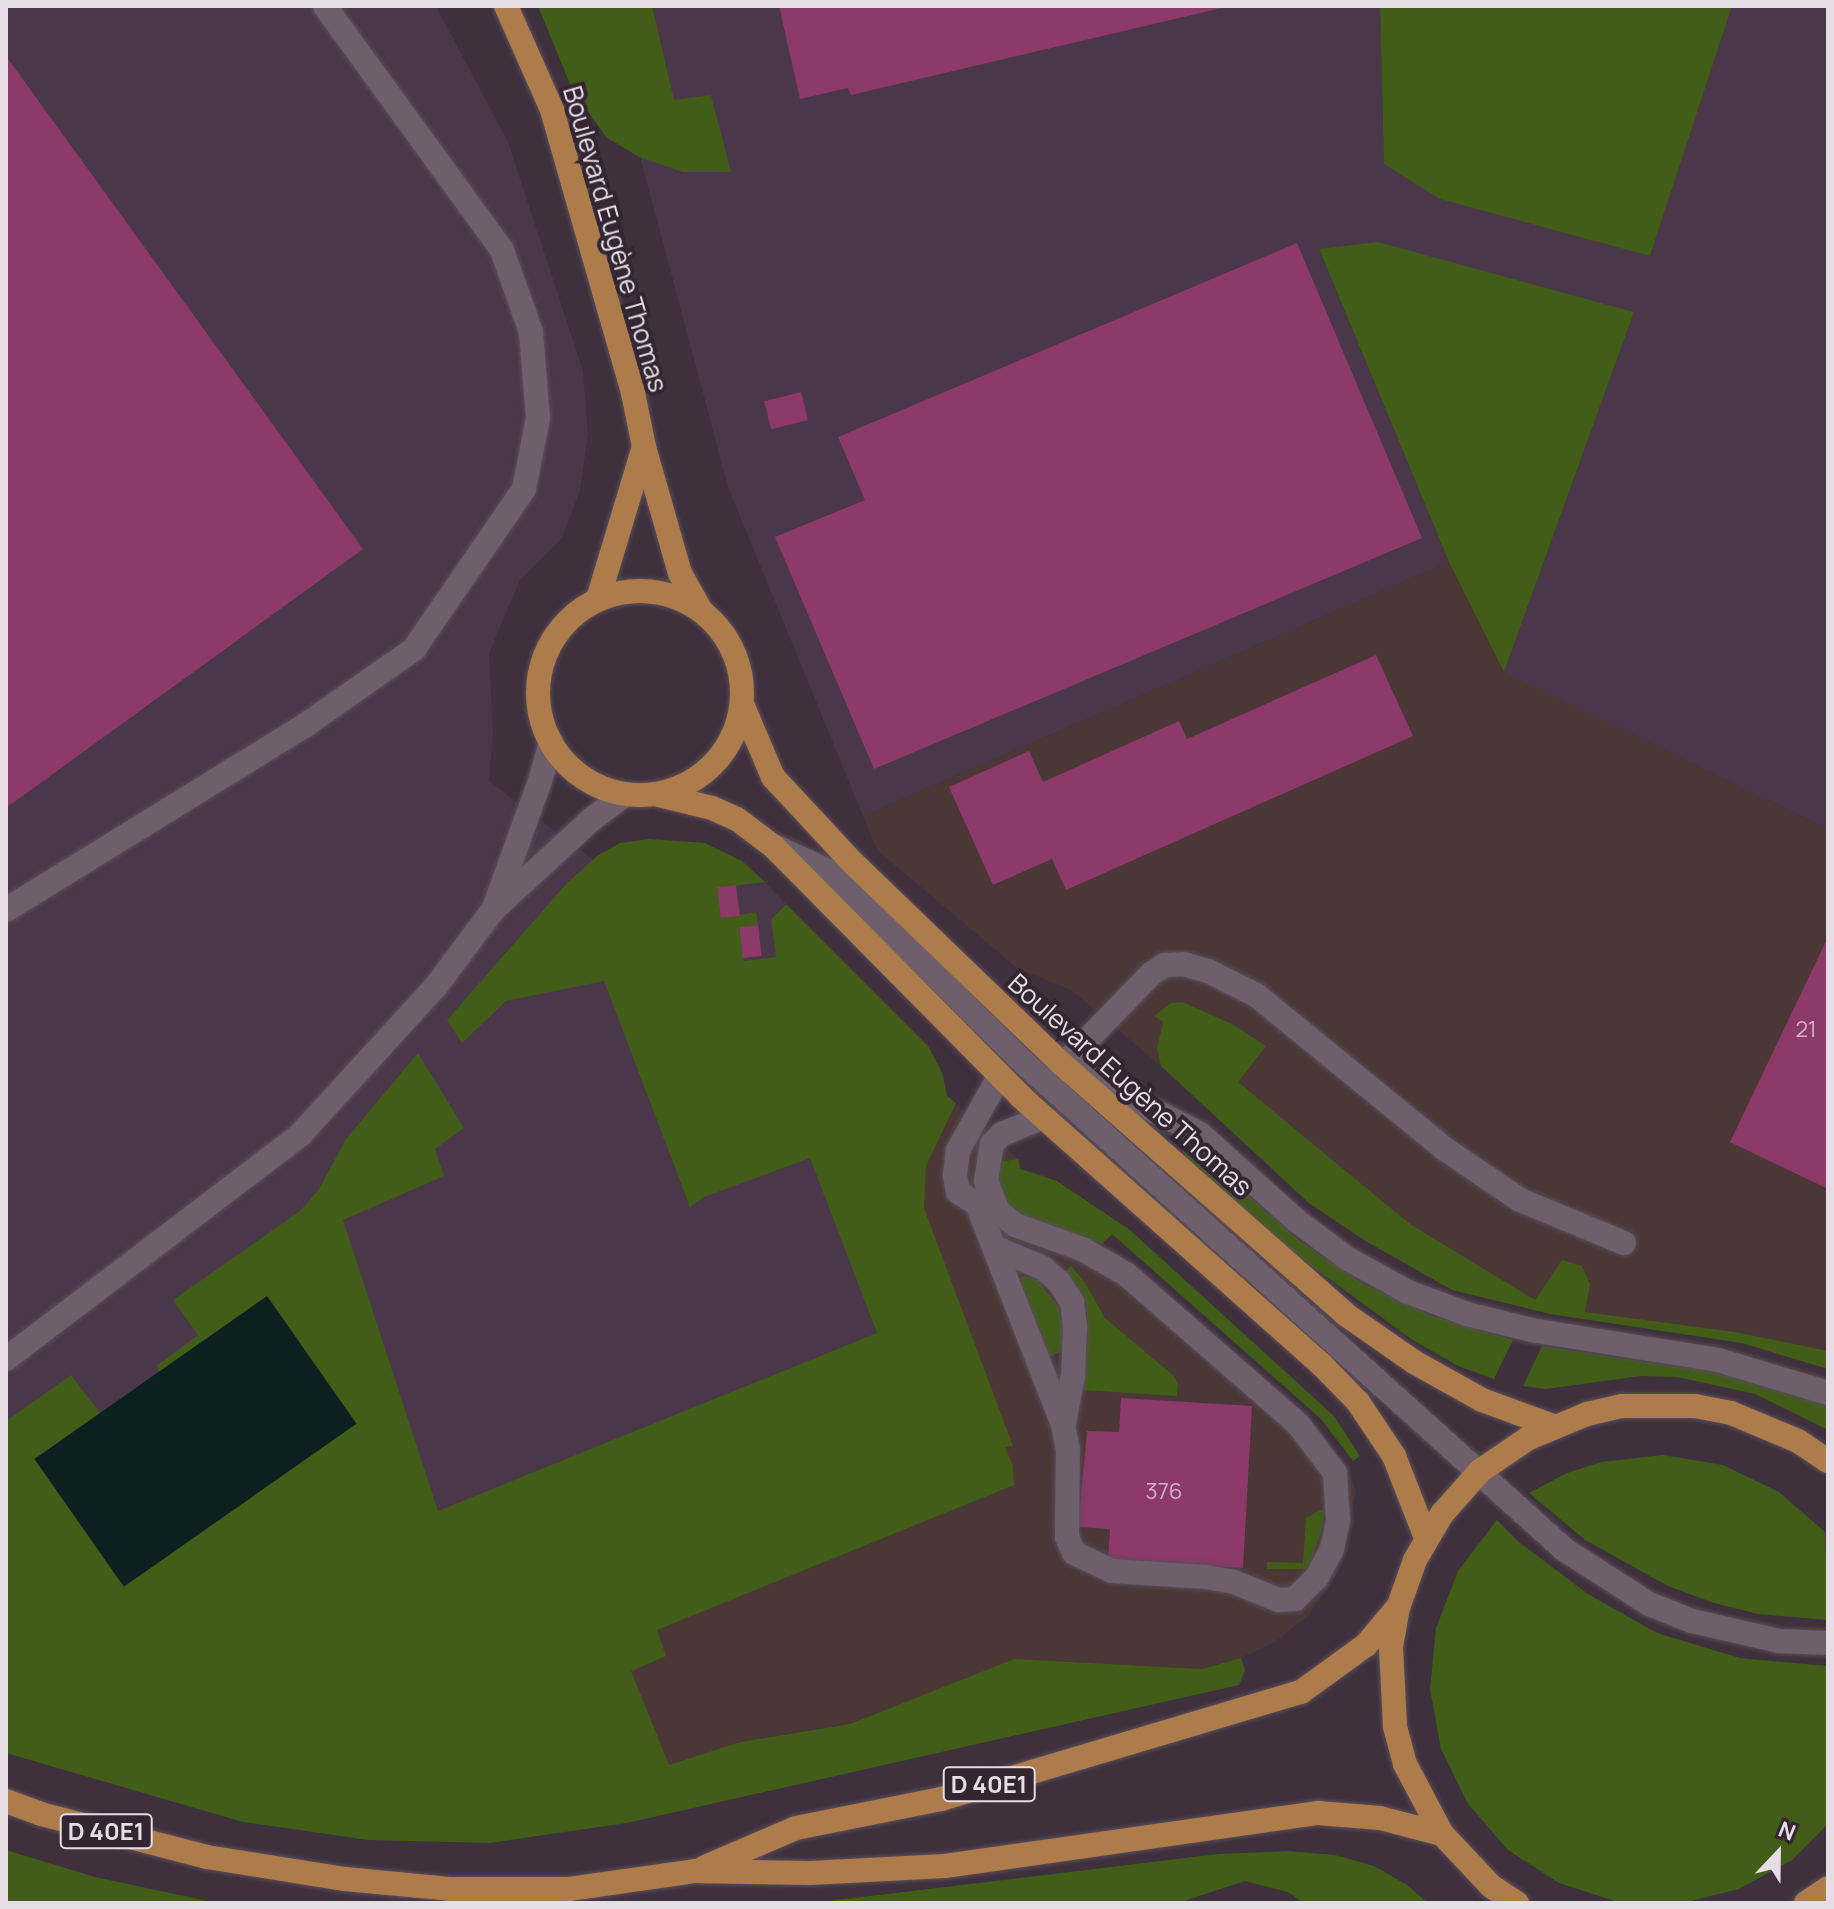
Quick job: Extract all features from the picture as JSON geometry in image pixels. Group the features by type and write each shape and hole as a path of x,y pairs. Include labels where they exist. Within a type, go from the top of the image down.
{"main road":[{"name":"Boulevard Eugène Thomas","path":"506,6 552,110 629,378 644,447 680,573 700,609"},
{"name":"Boulevard Eugène Thomas","path":"598,599 644,447"},
{"path":"655,794 681,787 705,773 723,754 736,731 742,704 742,677 734,651 720,628 700,609 668,594 633,591 598,599 564,626 542,664 538,693 542,722 551,742 573,771 598,786 626,794 655,794 712,808 737,819 774,847 1044,1117 1321,1364 1358,1402 1394,1456 1426,1538"},
{"name":"Boulevard Eugène Thomas","path":"742,704 773,777 853,863 1063,1065 1345,1314 1414,1362 1482,1400 1553,1426"},
{"path":"1517,1903 1494,1894 1442,1834 1405,1764 1395,1726 1390,1686 1391,1647 1398,1608 1426,1538 1480,1471 1527,1439 1553,1426 1622,1406 1695,1406 1765,1425 1828,1461"},
{"name":"D 40E1","path":"695,1871 796,1828 941,1799 1301,1692 1366,1645 1398,1608"},
{"name":"D 40E1","path":"6,1801 41,1814 207,1857 360,1880 450,1889 569,1889 695,1871 810,1873 945,1866 1318,1813 1380,1818 1442,1834"},
{"path":"1806,1903 1828,1888"}],"street":[{"path":"6,910 307,724 414,649 524,489 538,418 531,332 502,250 325,6"},
{"path":"493,910 551,742"},
{"path":"6,1359 300,1135 437,985 493,910 592,819 626,794"},
{"path":"774,847 832,873 1020,1059 1565,1550 1649,1604 1692,1621 1779,1641 1828,1643"},
{"path":"1624,1243 1520,1200 1445,1149 1256,995 1208,971 1184,964 1165,965 1152,973 1063,1065 1200,1134 1297,1221 1348,1259 1408,1292 1467,1314 1531,1330 1718,1360 1828,1393"},
{"path":"1000,1075 958,1150 955,1175 958,1192 977,1204 1063,1425 1068,1450 1067,1537 1074,1553 1089,1563 1112,1571 1220,1579 1278,1600 1295,1599 1317,1577 1332,1549 1338,1520 1335,1473 1298,1424 1126,1274 1082,1249 1015,1225 998,1211 986,1181 985,1166 992,1144 1002,1134 1044,1117"},
{"path":"994,1247 1043,1268 1059,1282 1072,1302 1075,1328 1073,1375 1063,1425"}],"shaded area":[{"path":"6,6 436,6 508,142 583,371 588,434 580,491 562,538 520,580 489,653 493,735 489,781 605,869 736,885 765,882 786,904 771,919 848,1130 1013,1465 1014,1485 600,1653 6,1704"},
{"path":"600,6 1380,6 1384,164 1554,228 1650,256 1732,6 1828,6 1828,829 1504,672 1634,312 1319,250 1449,562 863,816 728,487"},
{"path":"1449,562 1505,672 1828,829 1828,1369 1742,1343 1550,1314 1452,1290 1364,1240 1309,1203 1161,1066 1071,990 1017,968 877,850 863,816"},
{"path":"937,1088 1019,1159 1020,1169 1043,1174 1115,1231 1102,1244 1131,1264 1312,1421 1346,1464 1356,1491 1340,1569 1309,1615 1275,1642 1241,1658 1202,1669 1014,1659 850,1724 740,1742 669,1766 599,1653 1014,1485 1013,1464 848,1130"},
{"path":"267,1296 356,1424 124,1587 34,1459"}],"green space":[{"path":"538,6 652,6 674,100 711,95 731,172 683,172 639,157 606,137 572,89"},
{"path":"1380,6 1732,6 1650,256 1440,199 1384,164"},
{"path":"1378,242 1634,312 1504,672 1449,562 1319,249"},
{"path":"649,839 705,843 742,861 765,882 717,888 722,918 756,912 758,925 739,928 744,961 776,957 771,919 786,904 928,1046 942,1072 947,1096 956,1103 926,1166 924,1208 1013,1446 1005,1447 1013,1465 1014,1485 657,1630 666,1656 631,1671 669,1765 740,1742 850,1724 1014,1659 1202,1669 1241,1658 1245,1670 1239,1685 627,1823 490,1843 368,1840 243,1822 6,1753 6,1421 71,1375 103,1417 38,1465 267,1297 161,1374 156,1366 198,1335 173,1300 300,1211 319,1189 346,1139 418,1053 464,1128 435,1149 444,1176 343,1220 438,1511 877,1333 810,1158 704,1197 690,1207 604,981 506,1001 462,1043 447,1020 567,883 597,856 620,843"},
{"path":"1182,1002 1232,1024 1266,1046 1238,1082 1410,1224 1535,1300 1562,1260 1582,1266 1590,1284 1585,1312 1735,1332 1828,1351 1828,1369 1742,1343 1550,1314 1452,1290 1364,1240 1309,1203 1161,1066 1157,1049 1163,1022 1154,1016 1171,1003"},
{"path":"1187,1146 1194,1148 1299,1240 1362,1283 1430,1315 1513,1340 1494,1379 1458,1366 1411,1339 1279,1242 1186,1159 1183,1151"},
{"path":"1019,1159 1020,1169 1057,1181 1130,1230 1334,1416 1360,1456 1353,1461 1321,1419 1112,1234 1102,1244 1010,1210 995,1181 1003,1161"},
{"path":"1071,1266 1084,1281 1105,1318 1174,1376 1178,1384 1177,1396 1083,1390 1088,1329 1086,1304 1066,1271"},
{"path":"1022,1276 1036,1279 1059,1307 1063,1327 1062,1351 1049,1357 1019,1286"},
{"path":"1542,1346 1714,1372 1768,1386 1828,1405 1828,1430 1755,1394 1677,1377 1641,1376 1546,1389 1523,1386"},
{"path":"1663,1455 1723,1465 1779,1492 1825,1532 1828,1620 1758,1614 1714,1603 1668,1586 1585,1540 1529,1493 1567,1473 1601,1462"},
{"path":"1324,1511 1323,1526 1308,1569 1267,1569 1267,1562 1303,1563 1306,1518"},
{"path":"1497,1520 1519,1542 1588,1594 1657,1633 1740,1658 1828,1666 1828,1824 1792,1860 1739,1889 1683,1903 1618,1902 1559,1883 1508,1850 1468,1804 1441,1749 1430,1689 1436,1628 1458,1571"},
{"path":"6,1850 95,1877 217,1903 6,1903"},
{"path":"1287,1851 1335,1855 1374,1866 1407,1885 1428,1903 1304,1903 1288,1892 1245,1881 1178,1903 812,1903 1218,1854"}],"building":[{"path":"779,6 1226,7 851,95 848,88 800,99"},
{"path":"6,56 363,549 6,808"},
{"path":"1297,243 1422,538 874,769 775,537 865,500 838,437"},
{"path":"801,392 808,420 771,429 764,401"},
{"path":"1376,655 1413,736 1066,890 1052,859 993,885 949,787 1029,751 1043,782 1179,721 1187,739"},
{"path":"736,885 740,916 721,918 717,887"},
{"path":"758,925 762,956 743,958 739,927"},
{"path":"1828,937 1828,1189 1730,1142"},
{"path":"1121,1398 1252,1406 1243,1568 1108,1561 1110,1529 1078,1527 1087,1431 1119,1432"}]}
